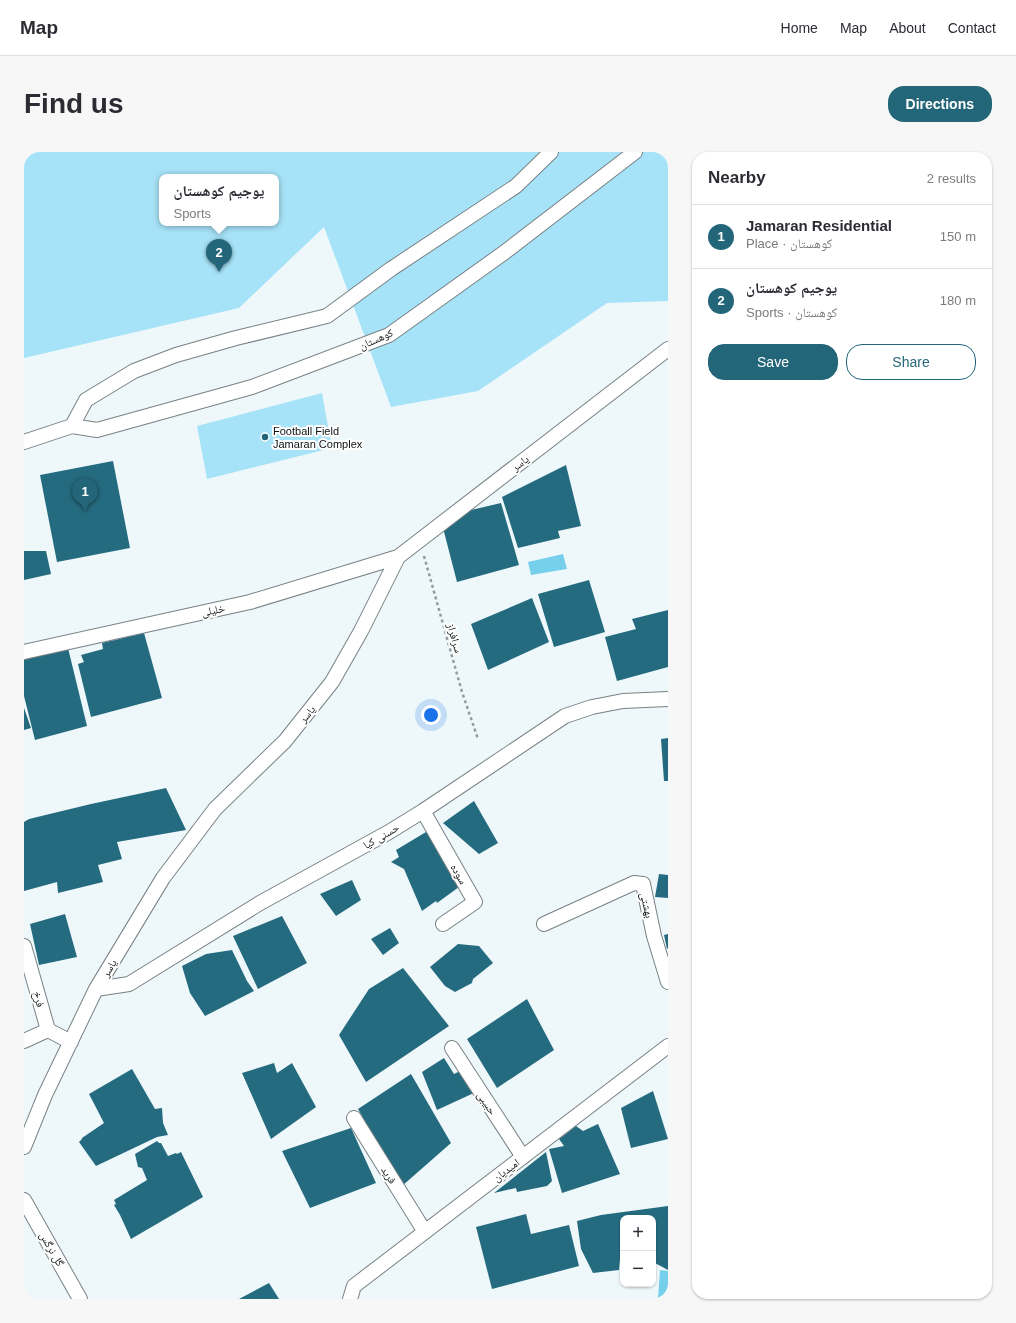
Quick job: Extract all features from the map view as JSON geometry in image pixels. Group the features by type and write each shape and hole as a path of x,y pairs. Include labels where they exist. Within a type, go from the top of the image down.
{"street":[{"path":"72,426 86,400 134,371 176,355 236,338 327,316 391,269 516,186 551,152"},
{"name":"کوهستان","path":"24,442 72,426 97,430 252,387 389,335 505,252 635,152"},
{"name":"یاسر","path":"24,1147 45,1095 96,989 162,878 215,809 285,741 332,682 361,631 398,557 668,349"},
{"name":"خلیلی","path":"24,652 250,602 398,557"},
{"name":"حسنی کیا","path":"96,989 129,984 260,903 389,832 565,716 592,707 623,701 668,699"},
{"name":"سوده","path":"423,811 475,902 443,924"},
{"name":"بهشتی","path":"544,924 634,883 643,884 654,936 668,982"},
{"name":"فرخ","path":"24,946 48,1030"},
{"path":"24,1041 48,1030 71,1042"},
{"name":"امیدیان","path":"350,1299 354,1286 668,1046"},
{"name":"حبیبی","path":"452,1048 523,1157"},
{"name":"فرید","path":"354,1118 425,1232"},
{"name":"گل نرگس","path":"24,1200 80,1299"}],"path":[{"name":"سرافراز","path":"419,540 462,692 478,740"}],"shaded area":[{"path":"24,152 668,152 668,301 607,303 478,391 391,407 324,227 239,308 24,358"},
{"name":"Football Field Jamaran Complex","path":"322,393 332,448 207,479 197,426"},
{"path":"563,554 567,569 531,575 528,562"},
{"path":"660,1270 668,1271 668,1298 658,1298"}],"building":[{"path":"113,461 130,548 57,562 40,475"},
{"path":"566,465 581,526 558,531 560,538 518,548 502,497"},
{"path":"501,503 519,565 457,582 442,524 454,514"},
{"path":"24,551 46,551 51,574 24,580"},
{"path":"589,580 605,632 554,647 538,594"},
{"path":"532,598 549,642 488,670 471,624"},
{"path":"668,610 668,667 617,681 605,637 636,629 632,619"},
{"path":"144,633 162,698 91,717 78,664 84,662 81,655 103,649 102,643"},
{"path":"68,648 87,726 35,740 24,696 24,660"},
{"path":"24,708 31,728 24,730"},
{"path":"668,738 668,781 664,781 661,739"},
{"path":"166,788 186,830 117,842 122,859 98,865 103,882 58,893 57,882 24,891 24,822 29,819 91,804"},
{"path":"474,801 498,843 479,854 443,823"},
{"path":"436,826 470,879 437,903 436,901 422,911 404,869 391,862 399,857 396,850"},
{"path":"659,874 668,875 668,898 655,897"},
{"path":"352,880 361,900 336,916 320,894"},
{"path":"65,914 77,957 39,965 30,924"},
{"path":"282,916 307,963 258,989 233,936"},
{"path":"390,928 399,943 383,955 371,939"},
{"path":"668,934 668,948 667,949 664,935"},
{"path":"458,944 479,946 493,963 473,979 472,983 455,992 445,986 430,967"},
{"path":"232,950 247,981 254,991 205,1016 190,993 182,966 206,954"},
{"path":"403,968 449,1026 366,1082 339,1035 369,989"},
{"path":"527,999 554,1050 497,1088 467,1039"},
{"path":"444,1058 454,1074 460,1071 476,1092 437,1110 422,1072"},
{"path":"274,1063 277,1073 292,1063 316,1107 271,1139 242,1073"},
{"path":"132,1069 155,1109 162,1108 163,1123 168,1135 157,1137 96,1166 79,1142 82,1138 104,1123 89,1094"},
{"path":"411,1074 451,1143 402,1186 358,1109"},
{"path":"653,1091 668,1139 631,1148 621,1108"},
{"path":"598,1124 620,1174 562,1193 549,1149 564,1146 559,1139 576,1126 583,1131"},
{"path":"351,1128 376,1183 310,1208 282,1151"},
{"path":"157,1141 161,1143 168,1156 181,1152 203,1197 131,1239 114,1205 116,1204 114,1200 147,1180 142,1168 138,1167 135,1154"},
{"path":"546,1152 552,1181 547,1186 517,1192 516,1188 494,1193"},
{"path":"668,1206 668,1270 656,1264 656,1215 620,1215 619,1270 593,1273 581,1249 577,1221 601,1215"},
{"path":"526,1214 531,1234 569,1225 579,1266 492,1289 476,1227"},
{"path":"269,1283 279,1299 239,1299"}],"place":[{"name":"یوجیم کوهستان","path":"219,272"},
{"name":"Football Field Jamaran Complex","path":"265,437"},
{"name":"Jamaran Residential","path":"85,511"}]}
